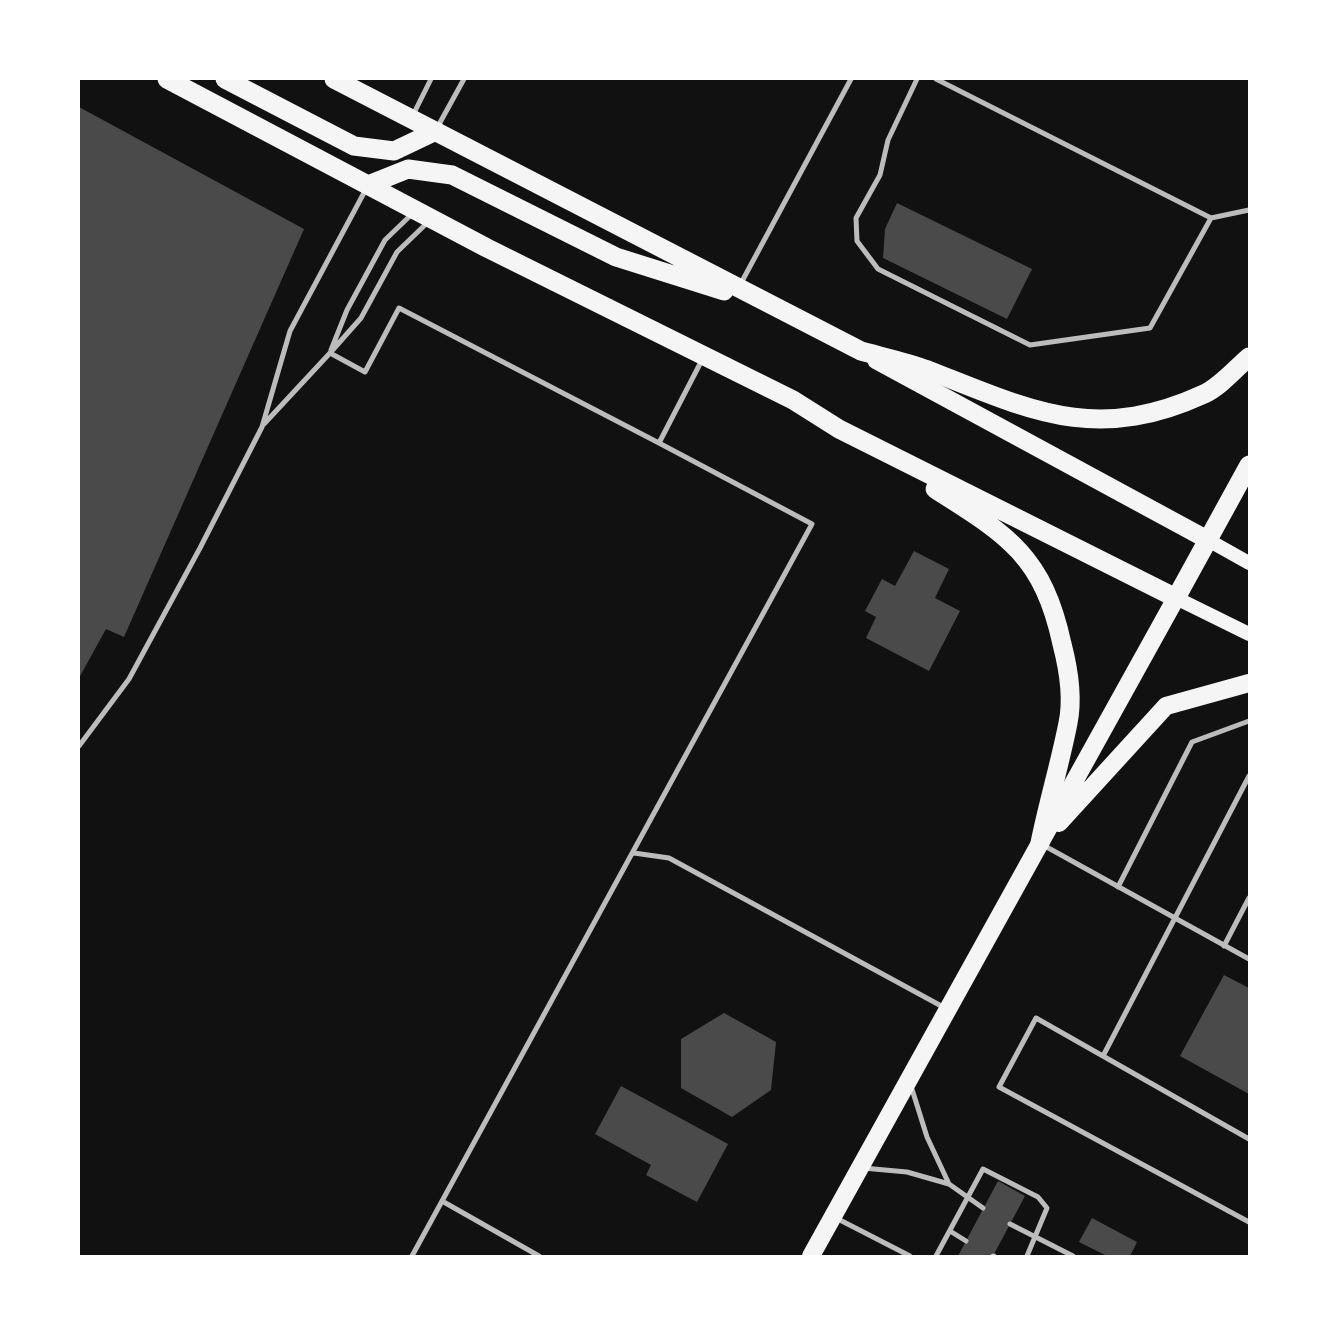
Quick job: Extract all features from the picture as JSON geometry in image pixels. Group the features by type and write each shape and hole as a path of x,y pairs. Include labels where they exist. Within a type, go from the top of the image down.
{"highway":[{"path":"167,79 424,214 793,400 1005,536 1034,567 1054,604 1067,664 1069,721 1051,782 1040,843"},
{"path":"225,79 354,146 394,151 436,131"},
{"path":"334,79 861,351 924,369 1014,406 1062,418 1130,419 1206,393 1249,357"},
{"path":"368,185 408,169 452,175 616,257 776,306"},
{"path":"839,429 1176,598 1249,465"}],"main road":[{"path":"861,351 1249,563"},
{"path":"811,1256 1176,598 1249,634"},
{"path":"1040,843 1166,706 1249,683"}],"lane":[{"path":"411,118 431,79"},
{"path":"436,131 464,79"},
{"path":"738,288 851,79"},
{"path":"917,79 888,140 880,175 856,218 857,241 878,269 1003,333 1030,345 1150,328 1211,218"},
{"path":"936,79 1211,218 1249,210"},
{"path":"79,746 141,658 262,427 290,331 368,185"},
{"path":"262,427 361,318 397,252 424,214"},
{"path":"330,353 346,310 385,240 424,214"},
{"path":"330,353 365,372 399,307 812,524 412,1256"},
{"path":"659,443 704,356"},
{"path":"1118,887 1192,742 1249,721"},
{"path":"1103,1056 1249,776"},
{"path":"1040,843 1249,960"},
{"path":"634,853 669,858 948,1009"},
{"path":"1224,946 1249,898"},
{"path":"1249,1139 1036,1018 999,1087 1249,1222"},
{"path":"909,1080 927,1137 949,1184"},
{"path":"860,1168 907,1172 949,1184 983,1208"},
{"path":"936,1256 983,1169 1038,1197 1046,1208 1027,1256"},
{"path":"442,1201 539,1256"},
{"path":"833,1217 911,1256"},
{"path":"1010,1224 1070,1256"},
{"path":"950,1231 966,1241"}],"building":[{"path":"79,107 304,229 124,637 106,629 79,678"},
{"path":"897,203 1032,269 1007,319 883,258 885,229"},
{"path":"914,551 949,569 935,598 960,611 929,671 866,638 876,617 865,611 882,579 895,586"},
{"path":"1224,975 1249,988 1249,1094 1180,1056"},
{"path":"724,1013 776,1042 771,1090 732,1117 681,1088 681,1039"},
{"path":"621,1086 728,1144 697,1202 646,1175 651,1165 595,1134"},
{"path":"998,1181 1025,1196 993,1256 958,1256"},
{"path":"1092,1218 1137,1242 1130,1256 1107,1256 1079,1242"}]}
